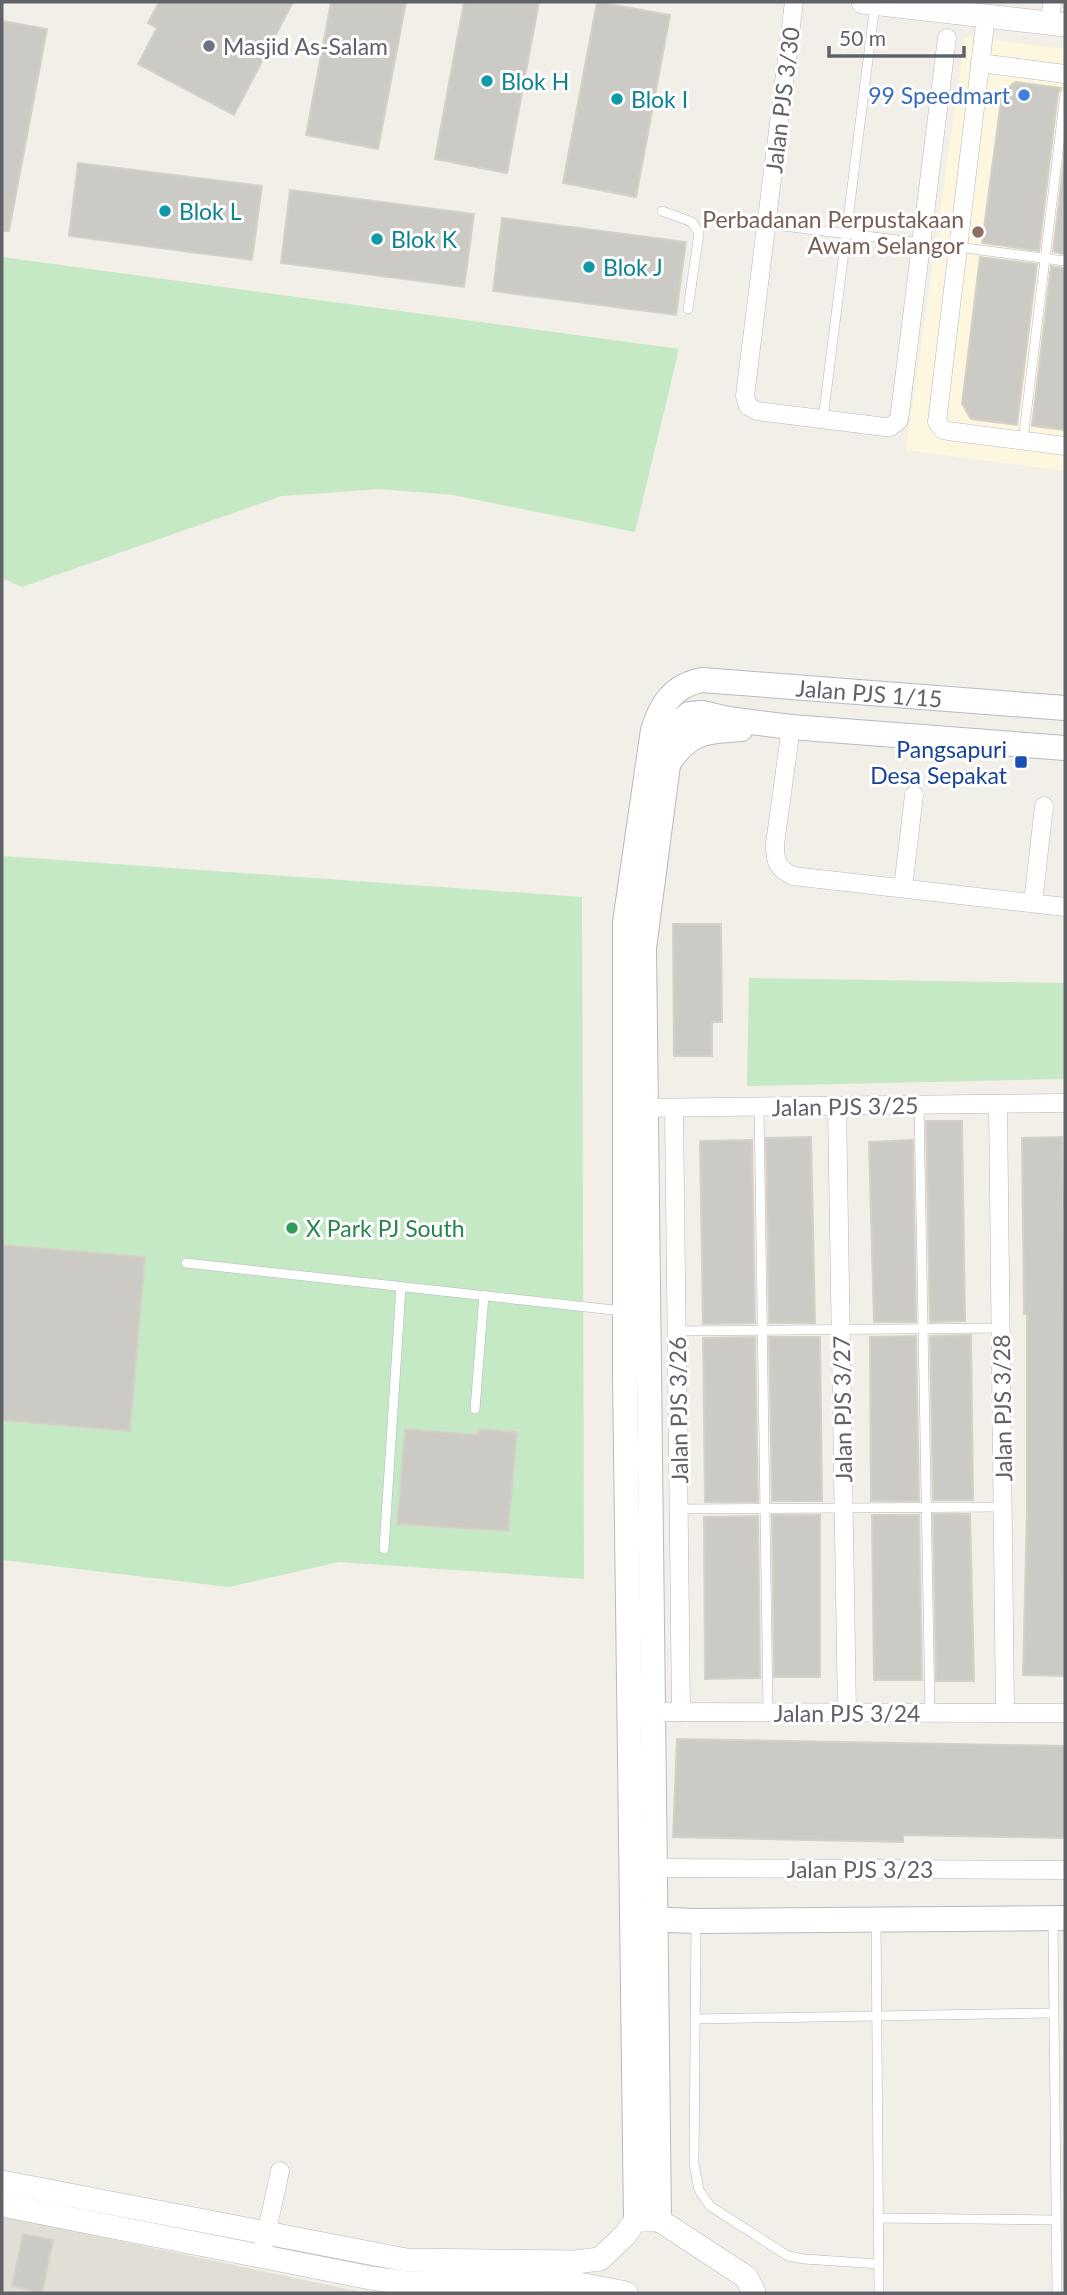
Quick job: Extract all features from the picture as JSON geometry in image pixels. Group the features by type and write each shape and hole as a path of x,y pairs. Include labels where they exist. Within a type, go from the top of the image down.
{"main road":[{"name":"Jalan PJS 1/15","path":"676,691 688,683 702,680 1065,708"},
{"path":"644,1919 655,1868 640,1712 625,1311 636,1108 644,948 671,742 676,729 689,714 676,691 659,710 653,730 625,922 636,1108 640,1712 647,2220"},
{"name":"Jalan PJS 1/15","path":"689,714 702,713 791,727 1065,748"},
{"path":"669,762 681,745 716,730 791,727"},
{"path":"644,1919 696,1921 1059,1918"}],"street":[{"name":"Jalan PJS 3/30","path":"794,2 745,396 748,406 757,411 823,419"},
{"path":"869,2 986,16 1056,17"},
{"path":"986,16 937,416 939,426 954,432 1065,446"},
{"path":"823,419 891,427 898,420 947,38"},
{"path":"980,63 1065,74"},
{"path":"791,727 775,844 775,861 783,871 793,876 1065,907"},
{"path":"903,888 914,795"},
{"path":"1033,903 1044,806"},
{"name":"Jalan PJS 3/25","path":"636,1108 1065,1103"},
{"name":"Jalan PJS 3/28","path":"998,1104 1005,1713"},
{"name":"Jalan PJS 3/27","path":"837,1106 847,1713"},
{"name":"Jalan PJS 3/26","path":"674,1108 681,1712"},
{"name":"Jalan PJS 3/24","path":"640,1712 1065,1713"},
{"name":"Jalan PJS 3/23","path":"655,1868 1065,1870"},
{"path":"261,2258 280,2171"},
{"path":"2,2182 407,2260 575,2262 600,2259 625,2235 647,2220 747,2277 752,2293 766,2293"},
{"path":"2,2205 261,2258 406,2283 558,2280 626,2293"}],"lane":[{"path":"823,419 847,234 869,2"},
{"path":"1023,441 1065,94"},
{"path":"662,211 692,222 699,233 688,309"},
{"path":"767,224 922,243"},
{"path":"957,247 1065,261"},
{"path":"919,1105 930,1713"},
{"path":"759,1107 768,1712"},
{"path":"186,1263 625,1311"},
{"path":"384,1549 401,1287"},
{"path":"475,1409 484,1296"},
{"path":"677,1331 1001,1328"},
{"path":"679,1509 1003,1507"},
{"path":"1057,2293 1053,2013 1059,1918"},
{"path":"876,1920 879,2293"},
{"path":"696,1921 694,2164 699,2190 710,2206 788,2256 878,2264"},
{"path":"695,2019 1053,2013"},
{"path":"878,2218 1056,2221"}],"shaded area":[{"path":"965,37 1065,49 1065,471 906,450"},
{"path":"3,2216 366,2293 2,2293"}],"green space":[{"path":"2,257 679,349 635,532 453,495 380,489 282,496 22,587 2,578"},
{"name":"X Park PJ South","path":"2,856 582,897 584,1579 339,1562 229,1587 2,1560"},
{"path":"749,978 1065,983 1065,1079 747,1086"}],"building":[{"name":"Masjid As-Salam","path":"159,2 293,2 234,115 138,64 157,28 148,23"},
{"path":"331,2 406,2 378,149 306,135"},
{"name":"Blok H","path":"464,2 539,2 507,173 435,159"},
{"name":"Blok I","path":"597,2 670,15 636,197 563,183"},
{"path":"2,21 47,29 9,231 2,231"},
{"path":"1015,82 1061,88 1058,93 1039,251 982,243 1002,93"},
{"path":"1065,150 1065,254 1053,252"},
{"name":"Blok L","path":"78,163 262,186 252,260 69,236"},
{"name":"Blok K","path":"290,190 474,214 464,287 281,263"},
{"name":"Blok J","path":"502,218 686,242 676,315 493,291"},
{"path":"980,257 1037,264 1017,425 971,419 962,404"},
{"path":"1051,266 1065,268 1065,430 1032,426"},
{"path":"673,924 721,924 722,1022 712,1022 712,1056 674,1056"},
{"path":"926,1121 962,1121 965,1321 930,1322"},
{"path":"811,1137 815,1323 769,1323 766,1138"},
{"path":"1062,1137 1065,1334 1064,1676 1023,1675 1027,1512 1027,1314 1024,1314 1022,1138"},
{"path":"752,1140 755,1323 703,1324 700,1141"},
{"path":"913,1140 916,1322 874,1322 869,1142"},
{"path":"2,1245 145,1257 130,1431 2,1420"},
{"path":"971,1335 973,1500 933,1500 930,1336"},
{"path":"916,1336 919,1501 871,1501 870,1337"},
{"path":"755,1337 758,1502 705,1502 703,1338"},
{"path":"769,1337 820,1337 822,1501 772,1501"},
{"path":"405,1429 478,1435 479,1429 517,1432 508,1531 397,1524"},
{"path":"933,1514 970,1514 974,1681 936,1681"},
{"path":"772,1515 820,1515 820,1677 774,1677"},
{"path":"872,1515 919,1515 922,1680 874,1680"},
{"path":"758,1516 760,1678 705,1679 704,1517"},
{"path":"677,1739 1065,1746 1065,1838 903,1835 903,1842 673,1837"},
{"path":"23,2234 53,2240 42,2293 12,2286"}],"place":[{"name":"Masjid As-Salam","path":"209,46"},
{"name":"Blok H","path":"487,81"},
{"name":"99 Speedmart","path":"1024,95"},
{"name":"Blok I","path":"617,99"},
{"name":"Blok L","path":"165,211"},
{"name":"Perbadanan Perpustakaan Awam Selangor","path":"978,232"},
{"name":"Blok K","path":"377,239"},
{"name":"Blok J","path":"589,267"},
{"name":"Pangsapuri Desa Sepakat","path":"1021,762"},
{"name":"X Park PJ South","path":"292,1228"}]}
